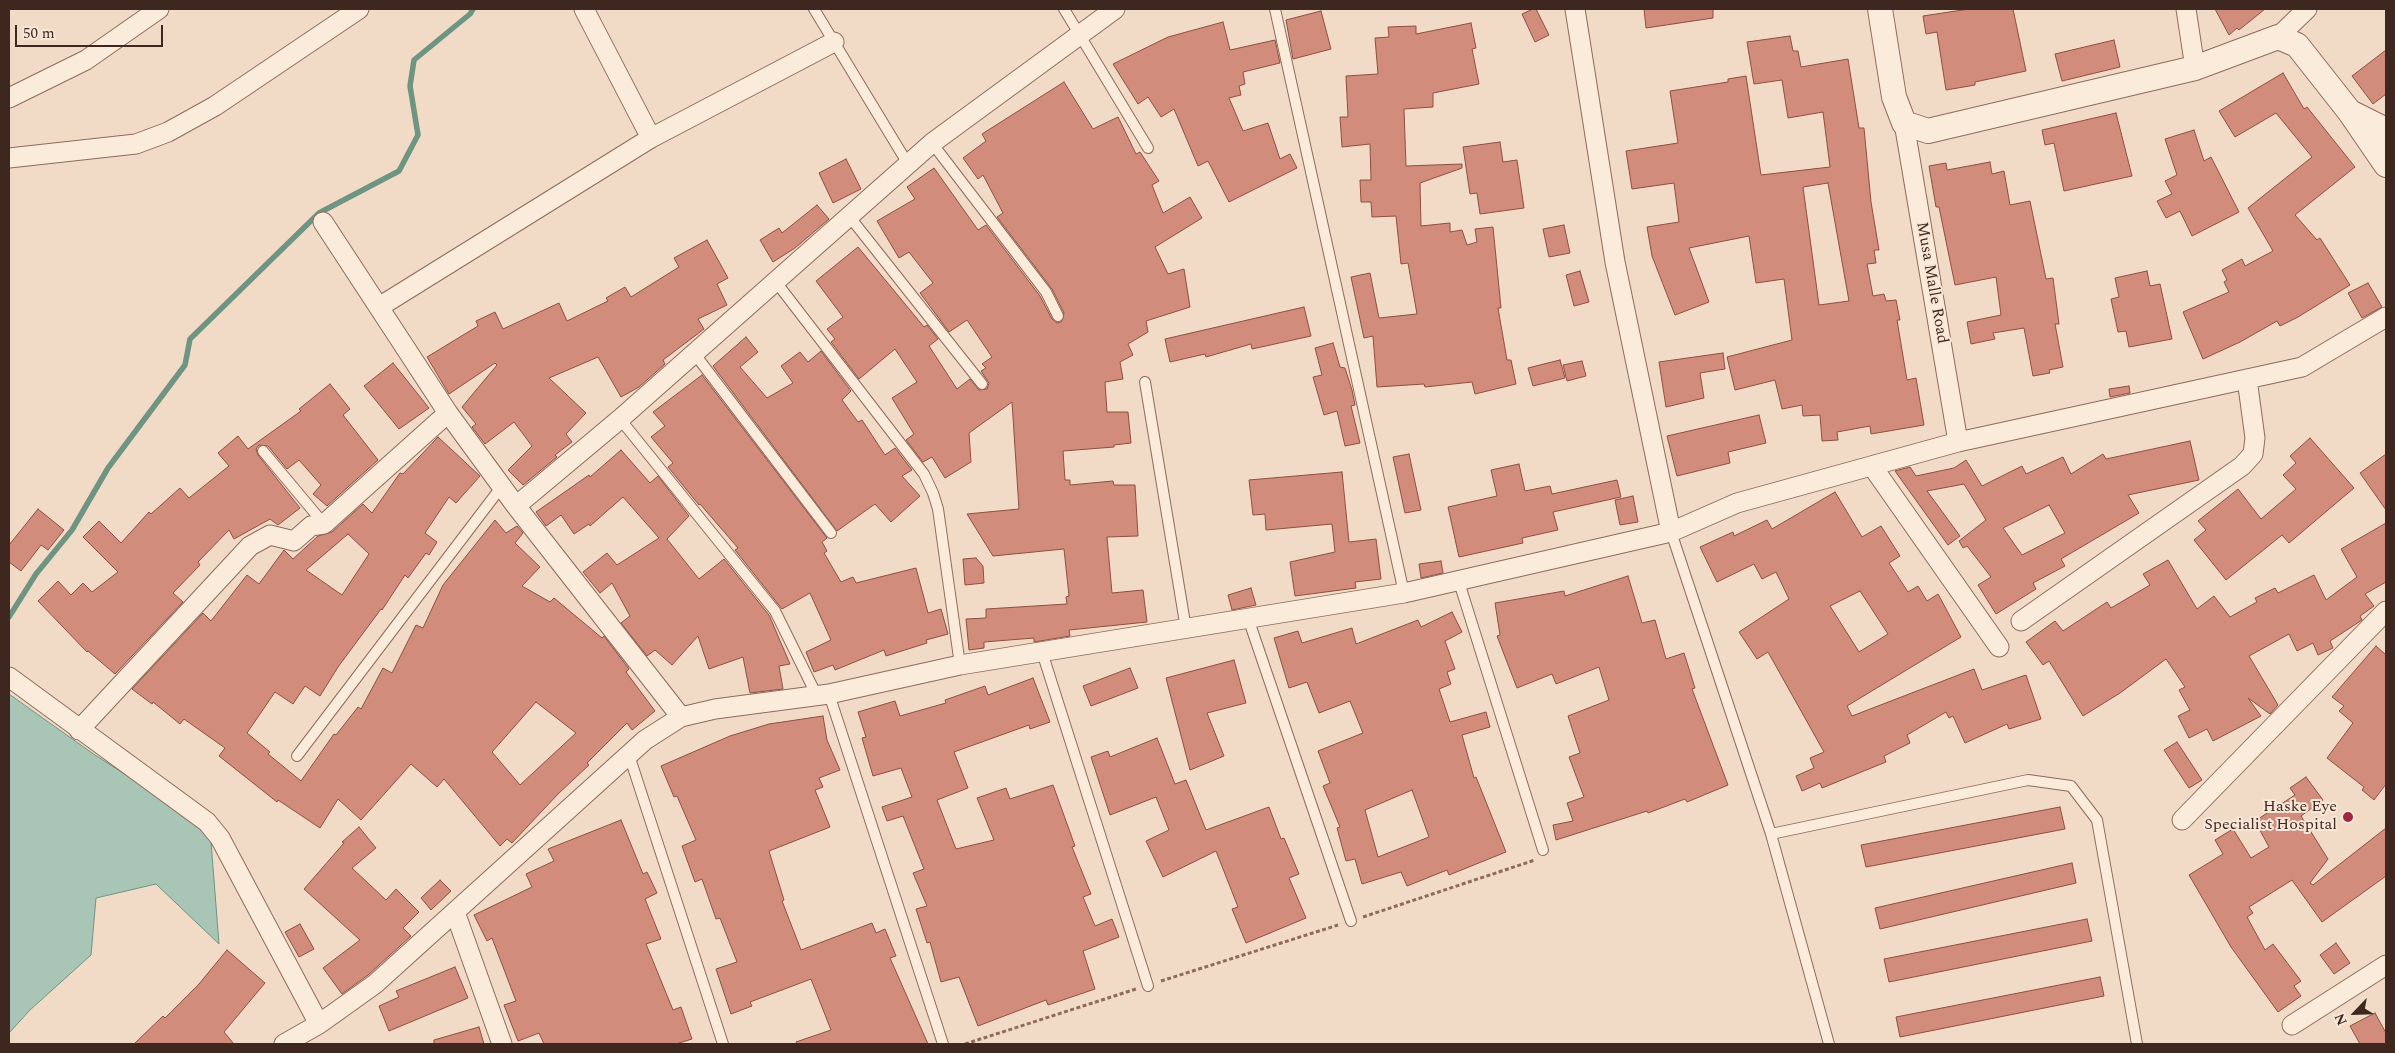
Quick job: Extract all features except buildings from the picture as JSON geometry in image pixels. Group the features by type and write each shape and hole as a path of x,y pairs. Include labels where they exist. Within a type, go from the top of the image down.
{"street":[{"path":"9,98 86,60 159,9"},
{"path":"9,158 136,144 168,132 215,106 359,9"},
{"path":"584,9 651,138"},
{"path":"516,506 620,419 932,143 1115,9"},
{"path":"1575,9 1615,262 1671,532"},
{"path":"1880,9 1894,97 1904,123 1928,131 2195,68 2278,37 2307,9"},
{"path":"2186,9 2195,68"},
{"path":"2278,37 2297,45 2349,111 2381,130 2385,160"},
{"path":"379,307 651,138 834,42"},
{"name":"Musa Malle Road","path":"1904,123 1958,442"},
{"path":"323,222 448,413 516,506 681,717"},
{"path":"285,1044 319,1024 375,984 645,740 681,717 715,709 823,695 960,665 1404,593 1459,582 1671,532 1696,519 1737,503 1958,442 2302,367 2386,317"},
{"path":"2021,621 2242,466 2253,454 2255,438 2247,379"},
{"path":"79,730 250,546 270,535 294,541 311,526 324,524 448,413"},
{"path":"1872,466 1999,647"},
{"path":"2182,820 2386,611"},
{"path":"9,677 207,822 216,832 319,1024"},
{"path":"455,912 502,1044"},
{"path":"2292,1025 2386,965"}],"lane":[{"path":"814,9 908,164"},
{"path":"1064,9 1148,148"},
{"path":"1275,9 1404,593"},
{"path":"932,143 1046,292 1058,316"},
{"path":"850,216 982,384"},
{"path":"776,282 924,474 933,492 938,509 960,665"},
{"path":"694,353 831,533"},
{"path":"1145,382 1186,628"},
{"path":"620,419 775,611 823,695 943,1044"},
{"path":"263,451 324,524"},
{"path":"297,756 502,486"},
{"path":"1671,532 1772,834 1829,1044"},
{"path":"1459,582 1543,850"},
{"path":"1248,618 1351,920"},
{"path":"1042,652 1148,986"},
{"path":"629,755 723,1044"},
{"path":"1772,834 2028,780 2071,786 2097,820 2137,1044"}],"path":[{"path":"966,1044 1532,862 1543,850"}],"shaded area":[{"path":"9,694 92,753 210,829 219,944 156,884 96,898 91,955 30,1010 9,1033"}],"waterway":[{"path":"9,617 36,574 72,530 108,468 185,365 190,339 319,213 399,171 418,135 410,86 414,60 470,14 473,9"}],"place":[{"name":"Haske Eye Specialist Hospital","path":"2348,817"}]}
